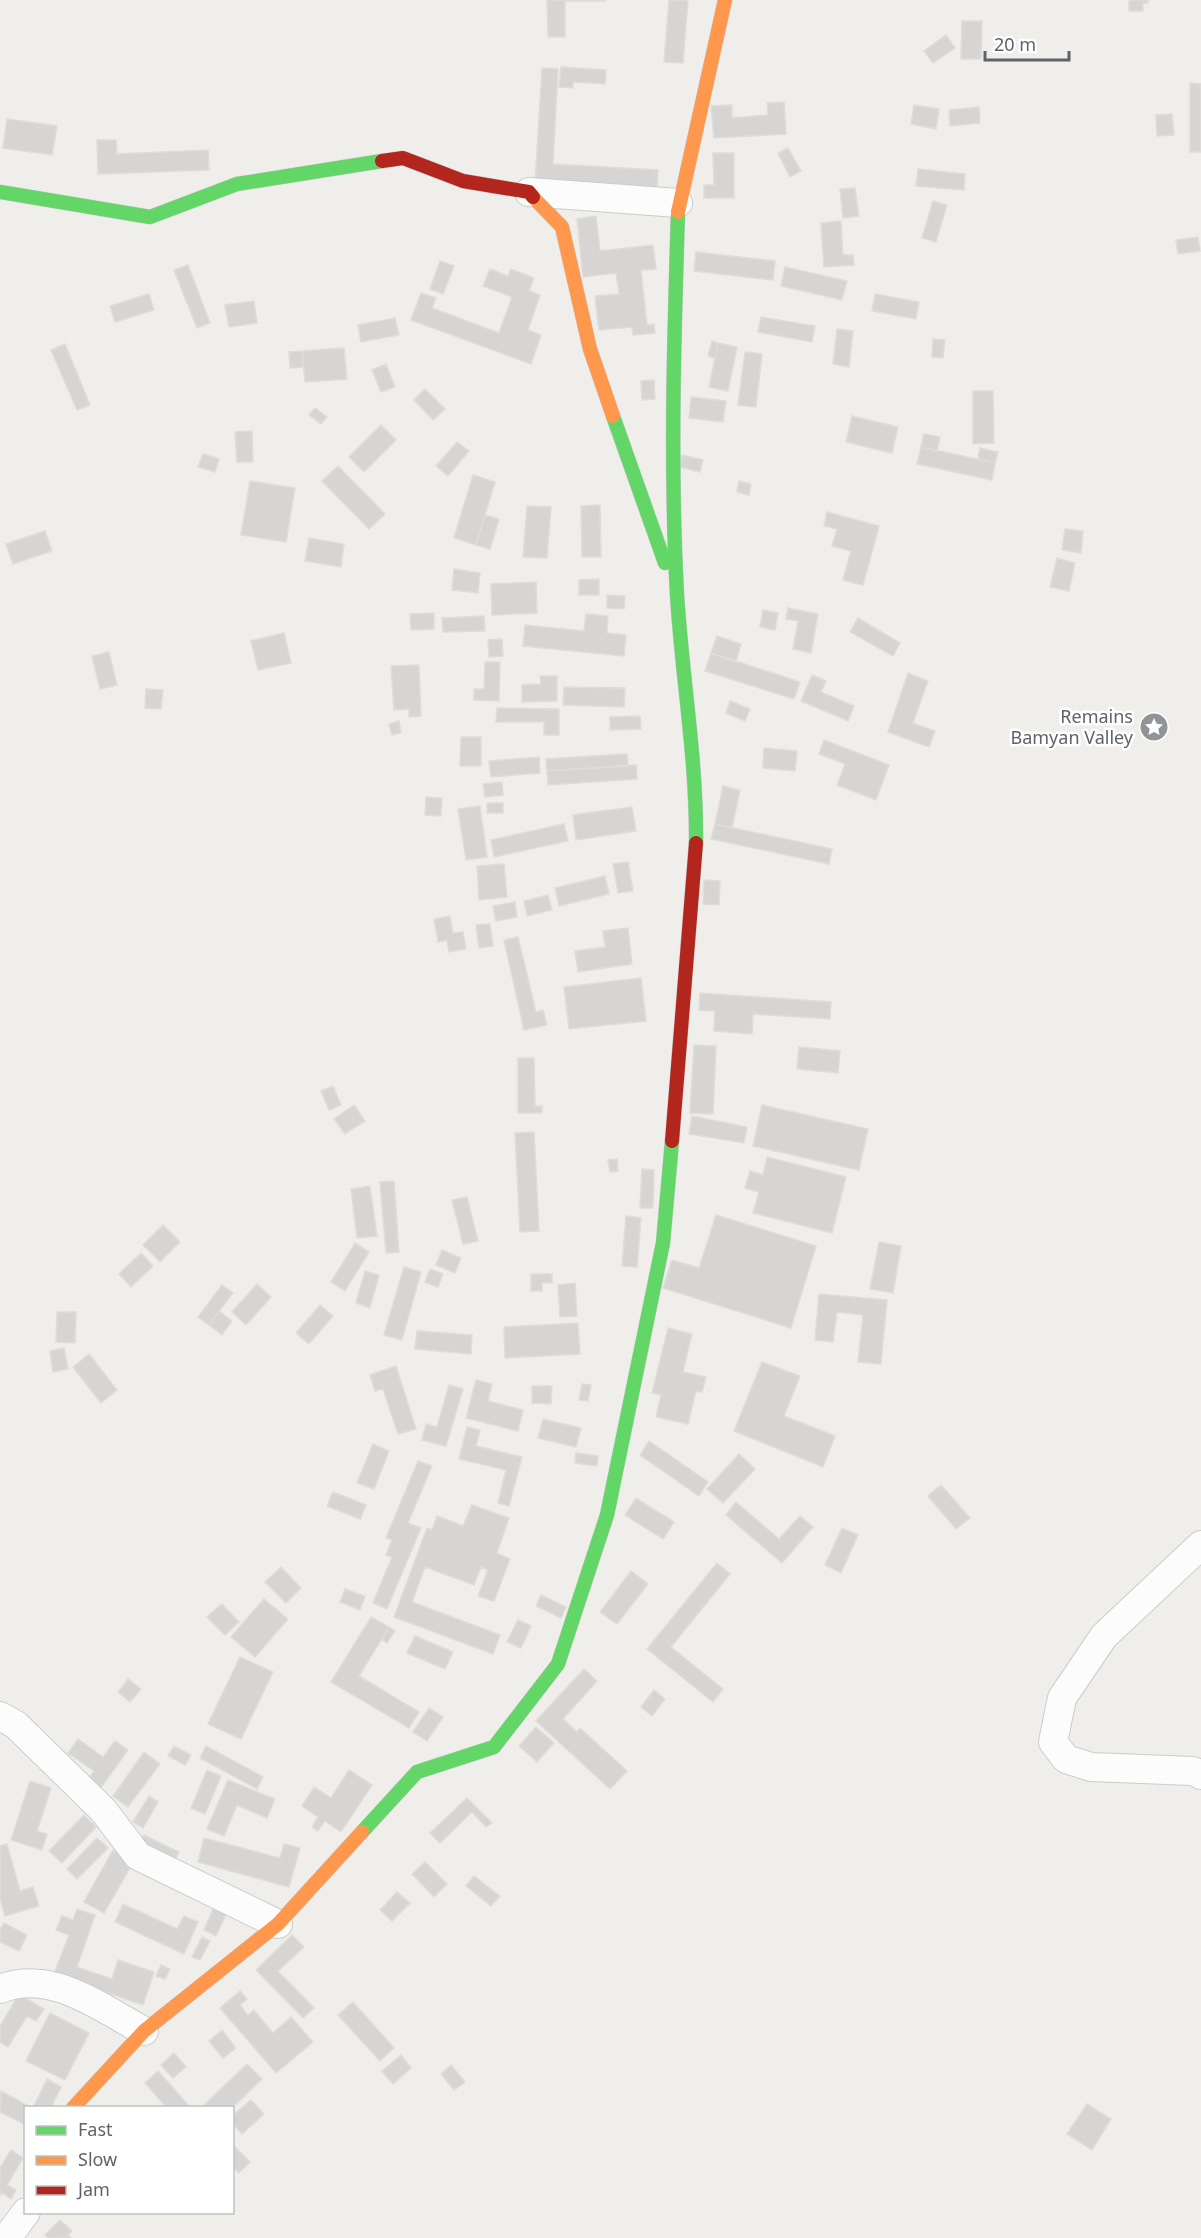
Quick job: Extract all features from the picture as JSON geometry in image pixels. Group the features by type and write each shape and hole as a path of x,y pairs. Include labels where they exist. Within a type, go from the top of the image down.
{"street":[{"path":"75,2106 144,2031 278,1924 417,1772 494,1747 558,1664 607,1515 663,1243 695,874 697,790 677,596 671,435 678,203 725,0"},
{"path":"0,192 150,217 237,184 403,158 463,181 529,192 678,203"},
{"path":"529,192 562,227 590,349 677,596"},
{"path":"1201,1545 1104,1636 1062,1698 1053,1742 1066,1760 1091,1767 1192,1772 1201,1775"},
{"path":"0,1716 16,1725 103,1810 138,1856 278,1924"},
{"path":"0,1989 12,1984 58,1985 144,2031"},
{"path":"7,2238 25,2214"}],"building":[{"path":"547,0 606,1 565,1 565,37 548,37"},
{"path":"669,0 688,0 683,63 664,62"},
{"path":"1129,0 1148,0 1148,3 1143,3 1143,11 1129,11"},
{"path":"962,21 982,21 981,59 961,59"},
{"path":"946,35 955,48 933,63 924,51"},
{"path":"561,67 606,70 605,84 573,82 573,88 559,87"},
{"path":"542,68 558,69 553,164 658,170 657,191 535,184"},
{"path":"1190,83 1201,84 1201,152 1190,152"},
{"path":"784,102 786,134 714,138 711,106 732,105 732,118 768,115 767,103"},
{"path":"914,105 939,109 936,129 911,124"},
{"path":"979,107 980,123 950,126 949,110"},
{"path":"1172,114 1174,135 1157,136 1156,115"},
{"path":"7,119 57,126 52,155 3,148"},
{"path":"97,140 116,140 117,154 208,150 209,170 98,174"},
{"path":"788,148 801,171 790,177 778,153"},
{"path":"713,153 734,153 734,198 704,198 704,185 714,185"},
{"path":"918,169 965,174 964,190 916,186"},
{"path":"855,188 859,216 843,218 840,189"},
{"path":"933,201 947,205 936,242 922,238"},
{"path":"596,216 600,251 653,245 656,269 641,270 647,325 654,324 655,333 633,335 632,327 599,330 595,296 619,294 616,273 583,277 577,219"},
{"path":"841,221 843,255 853,255 854,265 824,267 821,223"},
{"path":"1198,237 1200,251 1178,254 1176,240"},
{"path":"696,252 775,261 773,280 694,271"},
{"path":"440,261 454,266 443,294 430,289"},
{"path":"188,265 210,323 197,328 174,270"},
{"path":"785,267 847,281 842,300 781,286"},
{"path":"490,269 508,276 511,269 534,278 529,291 540,295 528,330 541,335 531,364 411,320 421,293 436,298 432,308 499,333 512,297 483,286"},
{"path":"149,294 154,310 115,322 110,306"},
{"path":"875,294 919,302 916,319 872,311"},
{"path":"254,301 257,323 229,327 225,305"},
{"path":"761,317 815,326 812,342 758,332"},
{"path":"395,318 399,335 361,342 358,325"},
{"path":"837,329 853,331 849,367 833,364"},
{"path":"933,339 945,340 943,358 932,357"},
{"path":"712,341 718,343 715,358 708,356"},
{"path":"718,343 737,347 728,391 709,387"},
{"path":"65,344 90,405 77,410 51,350"},
{"path":"344,348 347,379 305,382 302,351"},
{"path":"302,351 303,367 290,368 289,352"},
{"path":"745,352 762,354 756,407 738,405"},
{"path":"386,364 395,387 381,392 372,370"},
{"path":"654,380 655,399 642,400 641,381"},
{"path":"425,389 445,409 433,420 414,400"},
{"path":"973,391 993,391 994,443 973,444"},
{"path":"691,397 726,401 723,422 689,418"},
{"path":"315,408 327,417 321,424 309,415"},
{"path":"852,416 898,427 892,453 846,442"},
{"path":"381,425 396,440 364,472 349,457"},
{"path":"252,431 253,462 237,462 235,432"},
{"path":"924,434 940,437 937,451 921,447"},
{"path":"457,442 469,451 448,476 436,466"},
{"path":"921,447 995,463 992,480 917,464"},
{"path":"980,448 998,452 995,463 978,459"},
{"path":"203,454 219,459 215,472 198,467"},
{"path":"682,455 703,460 700,472 679,467"},
{"path":"338,466 385,514 369,529 322,481"},
{"path":"473,475 495,482 476,545 454,538"},
{"path":"250,481 295,488 286,542 241,535"},
{"path":"739,481 751,484 749,495 737,492"},
{"path":"600,505 601,557 582,557 581,506"},
{"path":"527,506 551,507 547,558 523,557"},
{"path":"827,512 879,526 863,585 843,580 851,551 832,546 837,529 824,526"},
{"path":"485,515 499,519 490,549 476,545"},
{"path":"1065,529 1083,531 1081,553 1062,550"},
{"path":"45,531 52,551 13,564 6,544"},
{"path":"309,538 344,544 341,567 305,561"},
{"path":"1057,558 1075,563 1069,591 1050,587"},
{"path":"454,569 480,573 478,593 452,590"},
{"path":"599,579 599,595 579,595 579,580"},
{"path":"536,582 537,613 492,615 491,584"},
{"path":"607,595 625,596 624,609 607,608"},
{"path":"788,608 818,614 811,653 793,649 798,621 786,619"},
{"path":"763,610 778,613 775,630 760,627"},
{"path":"434,613 434,629 411,630 410,614"},
{"path":"586,614 608,616 607,633 626,635 624,656 523,646 525,625 584,631"},
{"path":"484,616 485,631 443,632 442,618"},
{"path":"858,618 900,643 893,656 850,632"},
{"path":"284,633 291,663 258,670 251,641"},
{"path":"717,636 741,644 736,662 711,653"},
{"path":"502,639 503,656 489,657 488,640"},
{"path":"109,652 117,685 100,689 92,656"},
{"path":"711,653 800,682 794,699 705,671"},
{"path":"485,662 500,662 499,701 474,700 474,689 484,689"},
{"path":"419,665 421,716 409,717 409,709 394,710 391,666"},
{"path":"908,673 928,681 913,723 935,731 929,747 888,732"},
{"path":"812,675 826,681 821,692 854,706 848,721 801,701"},
{"path":"540,676 557,676 557,701 522,702 522,685 541,684"},
{"path":"564,687 625,688 624,707 563,705"},
{"path":"146,689 163,690 161,709 145,708"},
{"path":"730,701 750,709 745,721 726,713"},
{"path":"497,708 559,709 559,735 544,735 544,722 496,722"},
{"path":"640,716 641,729 610,730 610,717"},
{"path":"399,721 401,733 392,735 389,724"},
{"path":"461,737 481,737 481,766 460,766"},
{"path":"824,740 889,765 876,800 837,785 845,764 819,754"},
{"path":"764,748 797,751 795,771 763,768"},
{"path":"627,754 628,766 547,771 546,759"},
{"path":"539,757 540,773 491,777 489,761"},
{"path":"636,765 637,779 548,785 547,771"},
{"path":"502,782 503,795 485,797 483,784"},
{"path":"723,786 740,790 732,828 715,824"},
{"path":"426,797 442,798 441,816 425,815"},
{"path":"487,803 503,803 503,813 487,813"},
{"path":"480,806 487,857 466,860 458,809"},
{"path":"632,807 636,831 576,840 573,815"},
{"path":"564,824 568,841 494,857 491,840"},
{"path":"715,824 832,849 829,864 711,839"},
{"path":"628,862 633,891 618,893 613,864"},
{"path":"504,864 507,897 479,900 477,866"},
{"path":"605,876 609,894 559,906 555,888"},
{"path":"704,880 720,881 719,905 703,904"},
{"path":"548,895 552,910 527,916 524,901"},
{"path":"515,902 517,917 496,921 493,906"},
{"path":"450,916 453,933 463,932 466,949 449,952 447,940 438,942 434,919"},
{"path":"490,924 493,946 479,948 476,925"},
{"path":"628,928 632,964 578,972 575,951 605,947 603,931"},
{"path":"518,937 536,1012 543,1010 547,1025 524,1030 504,940"},
{"path":"641,978 646,1021 569,1029 564,987"},
{"path":"700,993 831,1002 830,1019 753,1014 752,1034 714,1031 715,1011 699,1010"},
{"path":"694,1045 716,1046 713,1114 690,1113"},
{"path":"799,1047 840,1051 838,1073 797,1069"},
{"path":"518,1058 534,1058 535,1106 542,1106 542,1113 518,1113"},
{"path":"333,1086 341,1105 329,1110 321,1091"},
{"path":"354,1105 365,1121 345,1134 334,1119"},
{"path":"762,1105 868,1129 859,1170 753,1146"},
{"path":"692,1116 747,1127 744,1143 689,1134"},
{"path":"534,1132 539,1231 520,1232 515,1133"},
{"path":"767,1157 846,1177 832,1233 753,1213 759,1192 745,1188 750,1171 763,1175"},
{"path":"617,1159 618,1171 610,1172 608,1160"},
{"path":"642,1169 654,1170 653,1208 640,1208"},
{"path":"394,1181 399,1252 386,1253 380,1182"},
{"path":"370,1186 377,1236 357,1238 351,1189"},
{"path":"467,1197 478,1241 463,1244 452,1200"},
{"path":"716,1215 816,1246 791,1328 663,1288 672,1260 699,1268"},
{"path":"626,1216 641,1218 637,1267 622,1266"},
{"path":"163,1225 180,1242 160,1262 143,1245"},
{"path":"879,1242 901,1246 893,1293 870,1289"},
{"path":"355,1243 369,1252 345,1291 331,1282"},
{"path":"442,1250 461,1258 455,1273 436,1265"},
{"path":"141,1253 153,1266 131,1287 119,1274"},
{"path":"404,1267 421,1272 402,1340 384,1335"},
{"path":"430,1269 443,1274 438,1287 425,1282"},
{"path":"365,1271 379,1275 370,1308 356,1303"},
{"path":"531,1274 552,1274 552,1283 542,1283 542,1291 531,1291"},
{"path":"575,1283 577,1316 560,1317 558,1285"},
{"path":"257,1284 271,1297 246,1325 232,1312"},
{"path":"222,1285 233,1293 209,1325 198,1317"},
{"path":"819,1294 887,1300 881,1364 858,1362 863,1315 837,1312 833,1342 815,1340"},
{"path":"320,1305 333,1316 309,1344 296,1333"},
{"path":"219,1311 232,1321 222,1335 209,1325"},
{"path":"57,1312 76,1312 75,1343 56,1342"},
{"path":"578,1323 580,1354 505,1358 504,1327"},
{"path":"668,1328 692,1334 683,1372 706,1377 702,1392 696,1391 688,1424 656,1417 661,1395 652,1393"},
{"path":"417,1331 472,1335 471,1354 415,1349"},
{"path":"64,1348 68,1369 53,1372 50,1351"},
{"path":"89,1354 117,1390 101,1403 73,1367"},
{"path":"762,1362 800,1376 784,1416 835,1436 823,1467 734,1431"},
{"path":"396,1366 416,1429 398,1434 383,1389 375,1391 370,1375"},
{"path":"476,1380 492,1384 488,1401 523,1410 518,1431 466,1418"},
{"path":"582,1384 591,1385 588,1401 579,1400"},
{"path":"449,1385 463,1389 446,1446 422,1440 426,1424 437,1427"},
{"path":"532,1386 552,1386 551,1404 532,1403"},
{"path":"543,1419 581,1428 576,1447 538,1438"},
{"path":"467,1427 480,1430 476,1446 522,1457 509,1506 498,1503 506,1470 459,1459"},
{"path":"649,1441 708,1482 699,1496 640,1455"},
{"path":"373,1444 389,1451 374,1489 357,1483"},
{"path":"576,1453 598,1456 597,1466 575,1463"},
{"path":"739,1454 755,1469 723,1503 707,1489"},
{"path":"418,1461 432,1466 408,1523 421,1528 387,1609 373,1603 392,1557 386,1555 392,1540 386,1538"},
{"path":"941,1485 970,1518 956,1529 928,1496"},
{"path":"333,1492 366,1505 360,1519 327,1506"},
{"path":"636,1498 674,1522 663,1539 625,1515"},
{"path":"736,1502 779,1539 800,1516 813,1527 782,1563 726,1515"},
{"path":"472,1505 509,1518 497,1553 510,1559 494,1601 478,1596 488,1570 481,1567 474,1585 425,1567 412,1602 500,1635 493,1654 394,1617 427,1528 432,1530 437,1516 463,1526"},
{"path":"842,1528 858,1535 841,1573 825,1565"},
{"path":"717,1563 730,1574 671,1647 723,1689 713,1702 647,1649"},
{"path":"281,1567 301,1588 286,1603 265,1582"},
{"path":"631,1571 648,1584 617,1624 600,1612"},
{"path":"345,1589 365,1596 360,1610 340,1602"},
{"path":"541,1595 566,1607 561,1618 536,1606"},
{"path":"264,1599 288,1619 255,1657 231,1637"},
{"path":"222,1604 239,1622 225,1635 207,1617"},
{"path":"371,1617 389,1627 359,1676 419,1712 409,1728 331,1682"},
{"path":"518,1620 531,1626 521,1648 507,1642"},
{"path":"389,1627 395,1631 387,1643 381,1639"},
{"path":"415,1636 453,1652 445,1669 407,1653"},
{"path":"240,1657 273,1672 241,1739 208,1724"},
{"path":"584,1669 597,1681 563,1719 577,1732 580,1728 627,1771 610,1789 536,1721"},
{"path":"128,1679 141,1689 130,1702 118,1692"},
{"path":"654,1690 665,1699 652,1716 641,1707"},
{"path":"429,1708 443,1717 427,1741 413,1732"},
{"path":"536,1727 554,1743 537,1762 519,1746"},
{"path":"78,1739 103,1757 115,1741 128,1750 100,1789 88,1780 94,1771 68,1753"},
{"path":"174,1746 191,1755 185,1765 168,1756"},
{"path":"206,1746 263,1777 257,1789 200,1758"},
{"path":"144,1752 160,1764 128,1807 113,1796"},
{"path":"207,1770 221,1776 205,1814 191,1808"},
{"path":"349,1770 372,1785 341,1832 325,1821 318,1831 312,1827 318,1817 302,1806 314,1787 331,1798"},
{"path":"228,1780 275,1799 267,1818 237,1805 224,1836 207,1829"},
{"path":"30,1781 51,1788 37,1831 47,1834 42,1850 11,1840"},
{"path":"149,1796 158,1802 143,1828 133,1822"},
{"path":"467,1798 492,1823 486,1827 472,1812 440,1843 430,1833"},
{"path":"84,1815 96,1827 62,1863 49,1851"},
{"path":"144,1835 179,1852 174,1862 139,1845"},
{"path":"97,1838 108,1848 77,1879 67,1869"},
{"path":"204,1838 280,1858 284,1844 300,1848 289,1887 198,1862"},
{"path":"7,1844 20,1891 33,1887 39,1906 5,1916 0,1899 0,1846"},
{"path":"113,1850 134,1861 104,1913 84,1902"},
{"path":"425,1862 447,1884 434,1897 412,1874"},
{"path":"474,1876 500,1896 491,1906 466,1886"},
{"path":"397,1892 410,1903 392,1921 380,1910"},
{"path":"123,1904 177,1929 184,1916 198,1922 184,1954 115,1922"},
{"path":"214,1907 227,1912 216,1936 204,1930"},
{"path":"77,1909 95,1915 77,1967 112,1979 118,1960 154,1972 143,2005 54,1974 69,1935 56,1930 62,1916 73,1920"},
{"path":"4,1923 27,1935 19,1951 0,1942 0,1930"},
{"path":"292,1935 304,1947 278,1971 314,2008 303,2018 256,1970"},
{"path":"202,1937 210,1941 200,1960 192,1957"},
{"path":"161,1965 170,1969 165,1979 156,1976"},
{"path":"240,1991 247,1999 240,2005 248,2015 254,2010 273,2033 291,2017 313,2042 276,2073 220,2008"},
{"path":"19,1994 44,2009 36,2021 27,2016 8,2047 0,2042 0,2026"},
{"path":"353,2002 394,2048 380,2061 338,2015"},
{"path":"50,2013 89,2033 65,2080 26,2061"},
{"path":"222,2030 236,2048 223,2058 209,2041"},
{"path":"174,2053 186,2067 173,2078 161,2065"},
{"path":"401,2055 411,2068 393,2084 382,2071"},
{"path":"247,2064 262,2079 234,2106 207,2106 205,2104"},
{"path":"451,2065 465,2082 454,2090 441,2074"},
{"path":"158,2071 189,2106 165,2106 145,2083"},
{"path":"47,2079 61,2087 52,2106 34,2106"},
{"path":"1,2091 28,2106 24,2106 24,2124 0,2112"},
{"path":"251,2100 264,2114 242,2134 234,2125 234,2114"},
{"path":"1087,2104 1111,2119 1092,2150 1067,2134"},
{"path":"234,2146 250,2162 239,2173 234,2168"},
{"path":"11,2150 23,2158 7,2185 16,2190 11,2199 2,2193 0,2196 0,2168"},
{"path":"60,2220 72,2231 68,2235 71,2238 48,2238 45,2235"}],"traffic: fast":[{"path":"0,192 150,217 237,184 382,161"},
{"path":"678,212 673,403 675,546 679,625 692,750 696,843"},
{"path":"613,416 665,563"},
{"path":"362,1832 417,1772 494,1747 558,1664 607,1515 663,1243 672,1141"}],"traffic: slow":[{"path":"678,212 725,0"},
{"path":"533,197 562,227 590,349 613,416"},
{"path":"75,2106 144,2031 278,1924 362,1832"}],"traffic: jam":[{"path":"382,161 403,158 463,181 529,192 533,197"},
{"path":"672,1141 696,843"}],"place":[{"name":"Remains Bamyan Valley","path":"1154,727"}]}
